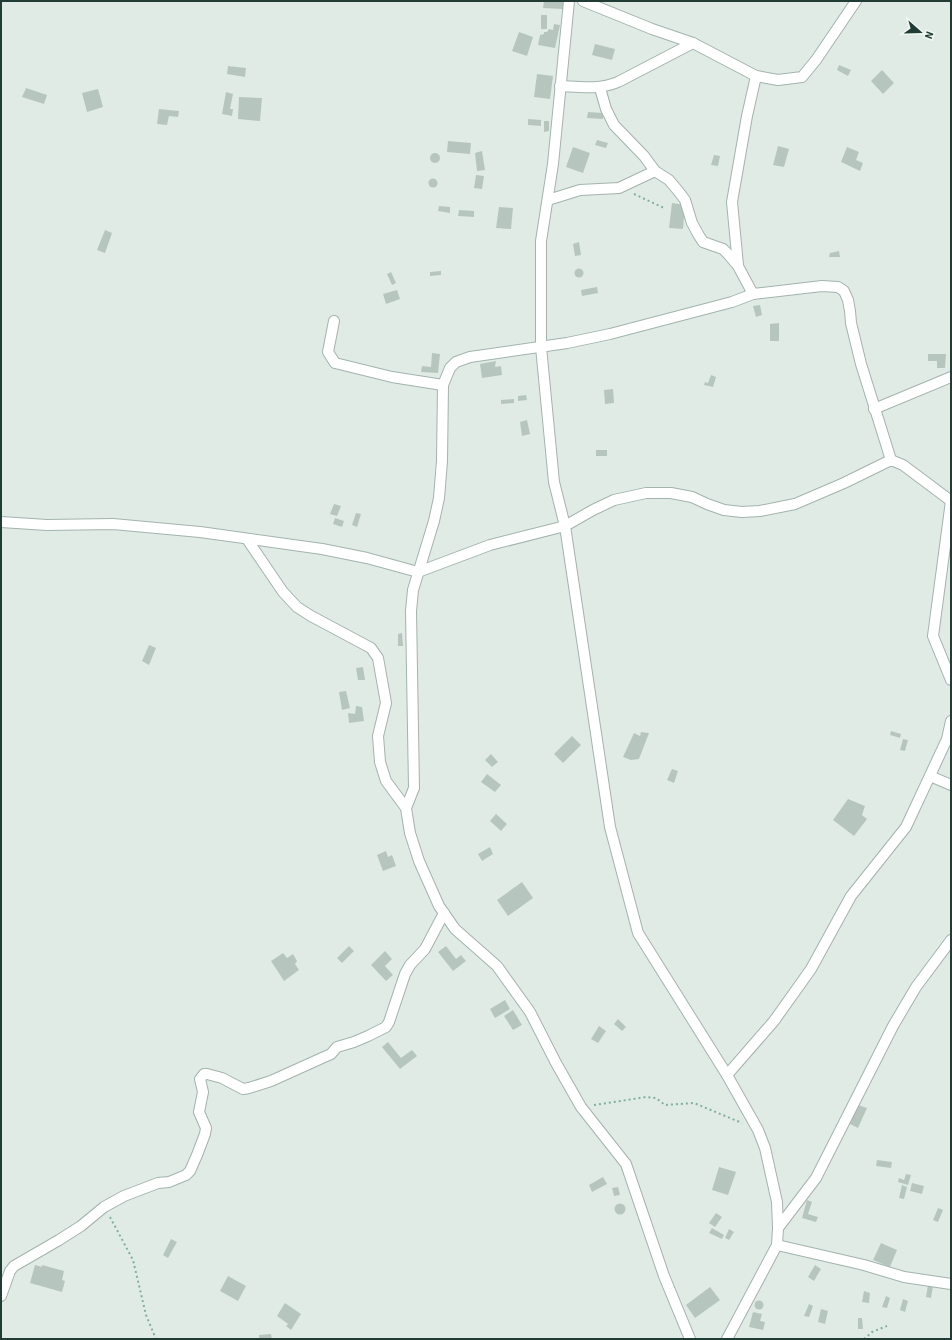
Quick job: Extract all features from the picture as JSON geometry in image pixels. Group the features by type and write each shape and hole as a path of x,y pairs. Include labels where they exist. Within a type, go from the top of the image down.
{"street":[{"path":"569,1 553,164 541,241 541,347 554,482 565,526 610,827 638,933 727,1075 758,1130 771,1169 777,1202 777,1245 727,1339"},
{"path":"583,1 652,29 693,43 756,76 778,80 802,77 816,60 856,1"},
{"path":"560,86 600,88 618,82 693,43"},
{"path":"738,266 732,202 747,116 756,76"},
{"path":"600,88 606,109 614,125 655,171 669,180 685,200 692,223 698,234 708,245 723,249 738,266 753,294"},
{"path":"548,200 580,190 619,188 655,171"},
{"path":"406,808 414,788 411,611 413,590 434,521 439,498 442,461 443,385 450,368 456,362 470,357 567,343 610,334 732,302 753,294 822,286 838,287 844,291 848,300 855,342 874,409 891,460"},
{"path":"334,322 328,352 335,363 392,377 443,385"},
{"path":"874,409 951,377"},
{"path":"1,522 47,525 113,524 200,532 347,553 418,572 490,545 565,526 614,500 646,492 671,493 692,497 724,510 742,512 776,509 795,504 817,495 891,460 903,465 951,501 933,636 951,680"},
{"path":"247,539 283,592 297,607 371,648 378,658 386,703 378,736 380,762 386,781 406,808 410,834 419,861 439,906 455,929 497,966 530,1012 556,1063 581,1107 626,1164 640,1210 664,1276 690,1339"},
{"path":"727,1075 774,1021 811,969 851,896 906,828 947,740 951,721"},
{"path":"930,776 951,785"},
{"path":"1,1296 10,1271 14,1266 81,1226 104,1207 124,1196 158,1183 169,1182 186,1175 190,1171 206,1128 199,1112 203,1092 200,1079 204,1074 222,1078 243,1089 248,1088 271,1081 331,1054 337,1047 354,1042 386,1027 405,974 410,965 425,949 444,913"},
{"path":"778,1228 816,1178 893,1026 916,987 951,940"},
{"path":"777,1245 864,1265 904,1277 951,1284"}],"path":[{"path":"619,188 645,198 664,208"},
{"path":"581,1107 646,1097 656,1098 665,1105 694,1103 758,1130"},
{"path":"104,1207 133,1260 146,1315 156,1339"},
{"path":"864,1339 872,1332 887,1326"}],"building":[{"path":"544,1 563,1 563,9 543,8"},
{"path":"541,15 547,15 547,29 541,29"},
{"path":"554,24 560,25 555,48 538,45 540,35 547,32 549,29 553,30"},
{"path":"519,32 533,37 527,56 512,51"},
{"path":"595,44 615,49 612,60 592,55"},
{"path":"839,65 851,70 848,76 837,70"},
{"path":"228,66 246,68 245,77 227,74"},
{"path":"882,70 894,83 883,94 871,81"},
{"path":"537,74 553,76 550,99 534,97"},
{"path":"26,88 47,95 44,104 22,97"},
{"path":"98,89 103,107 87,112 82,93"},
{"path":"226,92 233,94 230,109 233,109 232,116 222,114"},
{"path":"239,97 262,98 260,121 238,119"},
{"path":"159,109 179,111 178,117 169,116 167,125 157,124"},
{"path":"588,112 603,113 603,119 587,118"},
{"path":"528,119 541,120 541,126 528,125"},
{"path":"544,121 549,121 549,131 544,132"},
{"path":"597,140 608,143 606,148 595,145"},
{"path":"448,141 471,143 470,154 447,152"},
{"path":"778,146 789,149 784,167 773,165"},
{"path":"573,147 590,153 583,173 566,167"},
{"path":"847,147 859,152 856,160 863,163 860,171 841,162"},
{"path":"482,151 485,170 477,171 475,153"},
{"path":"433,153 437,153 439,154 439,162 433,163 430,160 430,156"},
{"path":"714,155 720,156 718,166 711,165"},
{"path":"476,175 484,176 482,189 474,188"},
{"path":"433,178 438,183 433,188 428,183"},
{"path":"672,203 685,205 683,229 669,228"},
{"path":"439,206 450,207 450,213 438,211"},
{"path":"499,207 513,208 511,229 496,228"},
{"path":"459,210 474,211 474,217 458,216"},
{"path":"105,230 112,233 105,253 97,250"},
{"path":"579,242 581,255 575,256 573,244"},
{"path":"839,251 840,257 829,257 830,253"},
{"path":"579,268 584,273 579,278 574,273"},
{"path":"441,271 441,275 430,276 430,272"},
{"path":"391,272 396,283 392,285 387,274"},
{"path":"597,287 598,293 582,296 581,290"},
{"path":"397,290 400,299 386,304 383,294"},
{"path":"760,305 762,315 756,317 753,306"},
{"path":"779,323 779,341 770,341 770,324"},
{"path":"432,353 440,354 438,373 421,372 422,366 431,367"},
{"path":"928,354 946,354 945,368 937,368 937,361 928,361"},
{"path":"496,361 495,367 501,366 502,375 482,378 480,364"},
{"path":"711,375 716,377 713,387 704,385 705,382 708,383"},
{"path":"613,389 614,403 605,404 604,390"},
{"path":"526,395 527,400 518,401 518,396"},
{"path":"514,399 514,403 501,404 501,400"},
{"path":"527,420 530,434 522,436 520,422"},
{"path":"596,450 607,450 607,456 596,456"},
{"path":"334,504 341,506 337,516 330,514"},
{"path":"356,513 361,514 357,527 352,525"},
{"path":"335,518 344,521 342,527 333,524"},
{"path":"402,633 403,646 398,646 398,634"},
{"path":"149,645 156,648 149,665 142,661"},
{"path":"363,667 365,680 358,680 356,668"},
{"path":"346,691 350,708 342,710 339,692"},
{"path":"356,706 362,707 364,721 349,723 348,713 355,714"},
{"path":"891,731 901,734 900,738 890,735"},
{"path":"641,732 649,733 639,759 631,760 623,757 634,733 640,736"},
{"path":"572,736 581,745 563,763 554,754"},
{"path":"903,739 908,740 905,751 900,750"},
{"path":"491,754 498,762 492,767 485,760"},
{"path":"672,769 678,771 674,783 667,780"},
{"path":"487,774 501,785 495,792 481,782"},
{"path":"848,799 865,806 862,815 867,819 854,836 833,820"},
{"path":"496,814 507,824 501,831 490,821"},
{"path":"490,847 493,854 482,861 478,854"},
{"path":"386,851 388,857 392,855 396,866 383,871 377,855"},
{"path":"522,882 533,898 508,916 497,900"},
{"path":"349,946 354,951 342,963 337,958"},
{"path":"446,946 456,959 461,955 466,961 453,971 438,952"},
{"path":"385,951 392,959 385,966 393,975 386,981 371,965"},
{"path":"283,953 287,958 293,954 297,961 295,964 299,970 284,981 271,961"},
{"path":"505,1000 510,1009 495,1018 490,1009"},
{"path":"513,1010 522,1025 513,1030 504,1016"},
{"path":"618,1019 626,1027 622,1031 614,1024"},
{"path":"599,1026 606,1031 598,1043 591,1039"},
{"path":"388,1042 401,1058 412,1050 417,1056 400,1069 382,1047"},
{"path":"858,1105 867,1108 858,1128 850,1124"},
{"path":"877,1160 892,1162 891,1168 876,1166"},
{"path":"719,1167 736,1172 728,1195 712,1190"},
{"path":"906,1174 911,1175 908,1185 898,1182 899,1178 904,1180"},
{"path":"603,1177 607,1184 592,1192 589,1185"},
{"path":"912,1183 924,1186 922,1194 910,1191"},
{"path":"902,1185 907,1187 904,1199 899,1198"},
{"path":"618,1187 620,1195 614,1196 612,1188"},
{"path":"807,1200 812,1202 808,1214 818,1217 816,1222 802,1218"},
{"path":"620,1203 624,1205 626,1209 624,1213 620,1215 616,1213 614,1209 616,1205"},
{"path":"938,1208 943,1210 938,1222 933,1220"},
{"path":"716,1213 722,1217 715,1227 709,1223"},
{"path":"712,1228 724,1235 722,1239 709,1233"},
{"path":"729,1229 734,1232 729,1240 725,1238"},
{"path":"171,1239 177,1242 168,1258 163,1255"},
{"path":"881,1243 897,1250 890,1267 873,1260"},
{"path":"35,1265 42,1267 42,1265 64,1271 62,1280 65,1281 62,1292 30,1283"},
{"path":"815,1265 821,1269 814,1281 808,1277"},
{"path":"228,1276 246,1286 238,1301 220,1291"},
{"path":"928,1285 933,1286 931,1298 926,1297"},
{"path":"710,1287 720,1300 695,1318 686,1305"},
{"path":"864,1291 870,1293 869,1303 862,1302"},
{"path":"886,1296 890,1298 887,1308 882,1307"},
{"path":"903,1299 908,1301 905,1312 900,1310"},
{"path":"759,1300 764,1305 759,1310 754,1305"},
{"path":"285,1303 301,1314 291,1330 286,1326 288,1324 277,1316"},
{"path":"809,1304 813,1306 809,1317 804,1316"},
{"path":"821,1309 828,1311 825,1324 818,1322"},
{"path":"753,1312 762,1314 760,1321 765,1322 763,1330 749,1327"},
{"path":"858,1318 862,1318 863,1329 858,1329"},
{"path":"271,1334 272,1339 259,1339 259,1335"}]}
